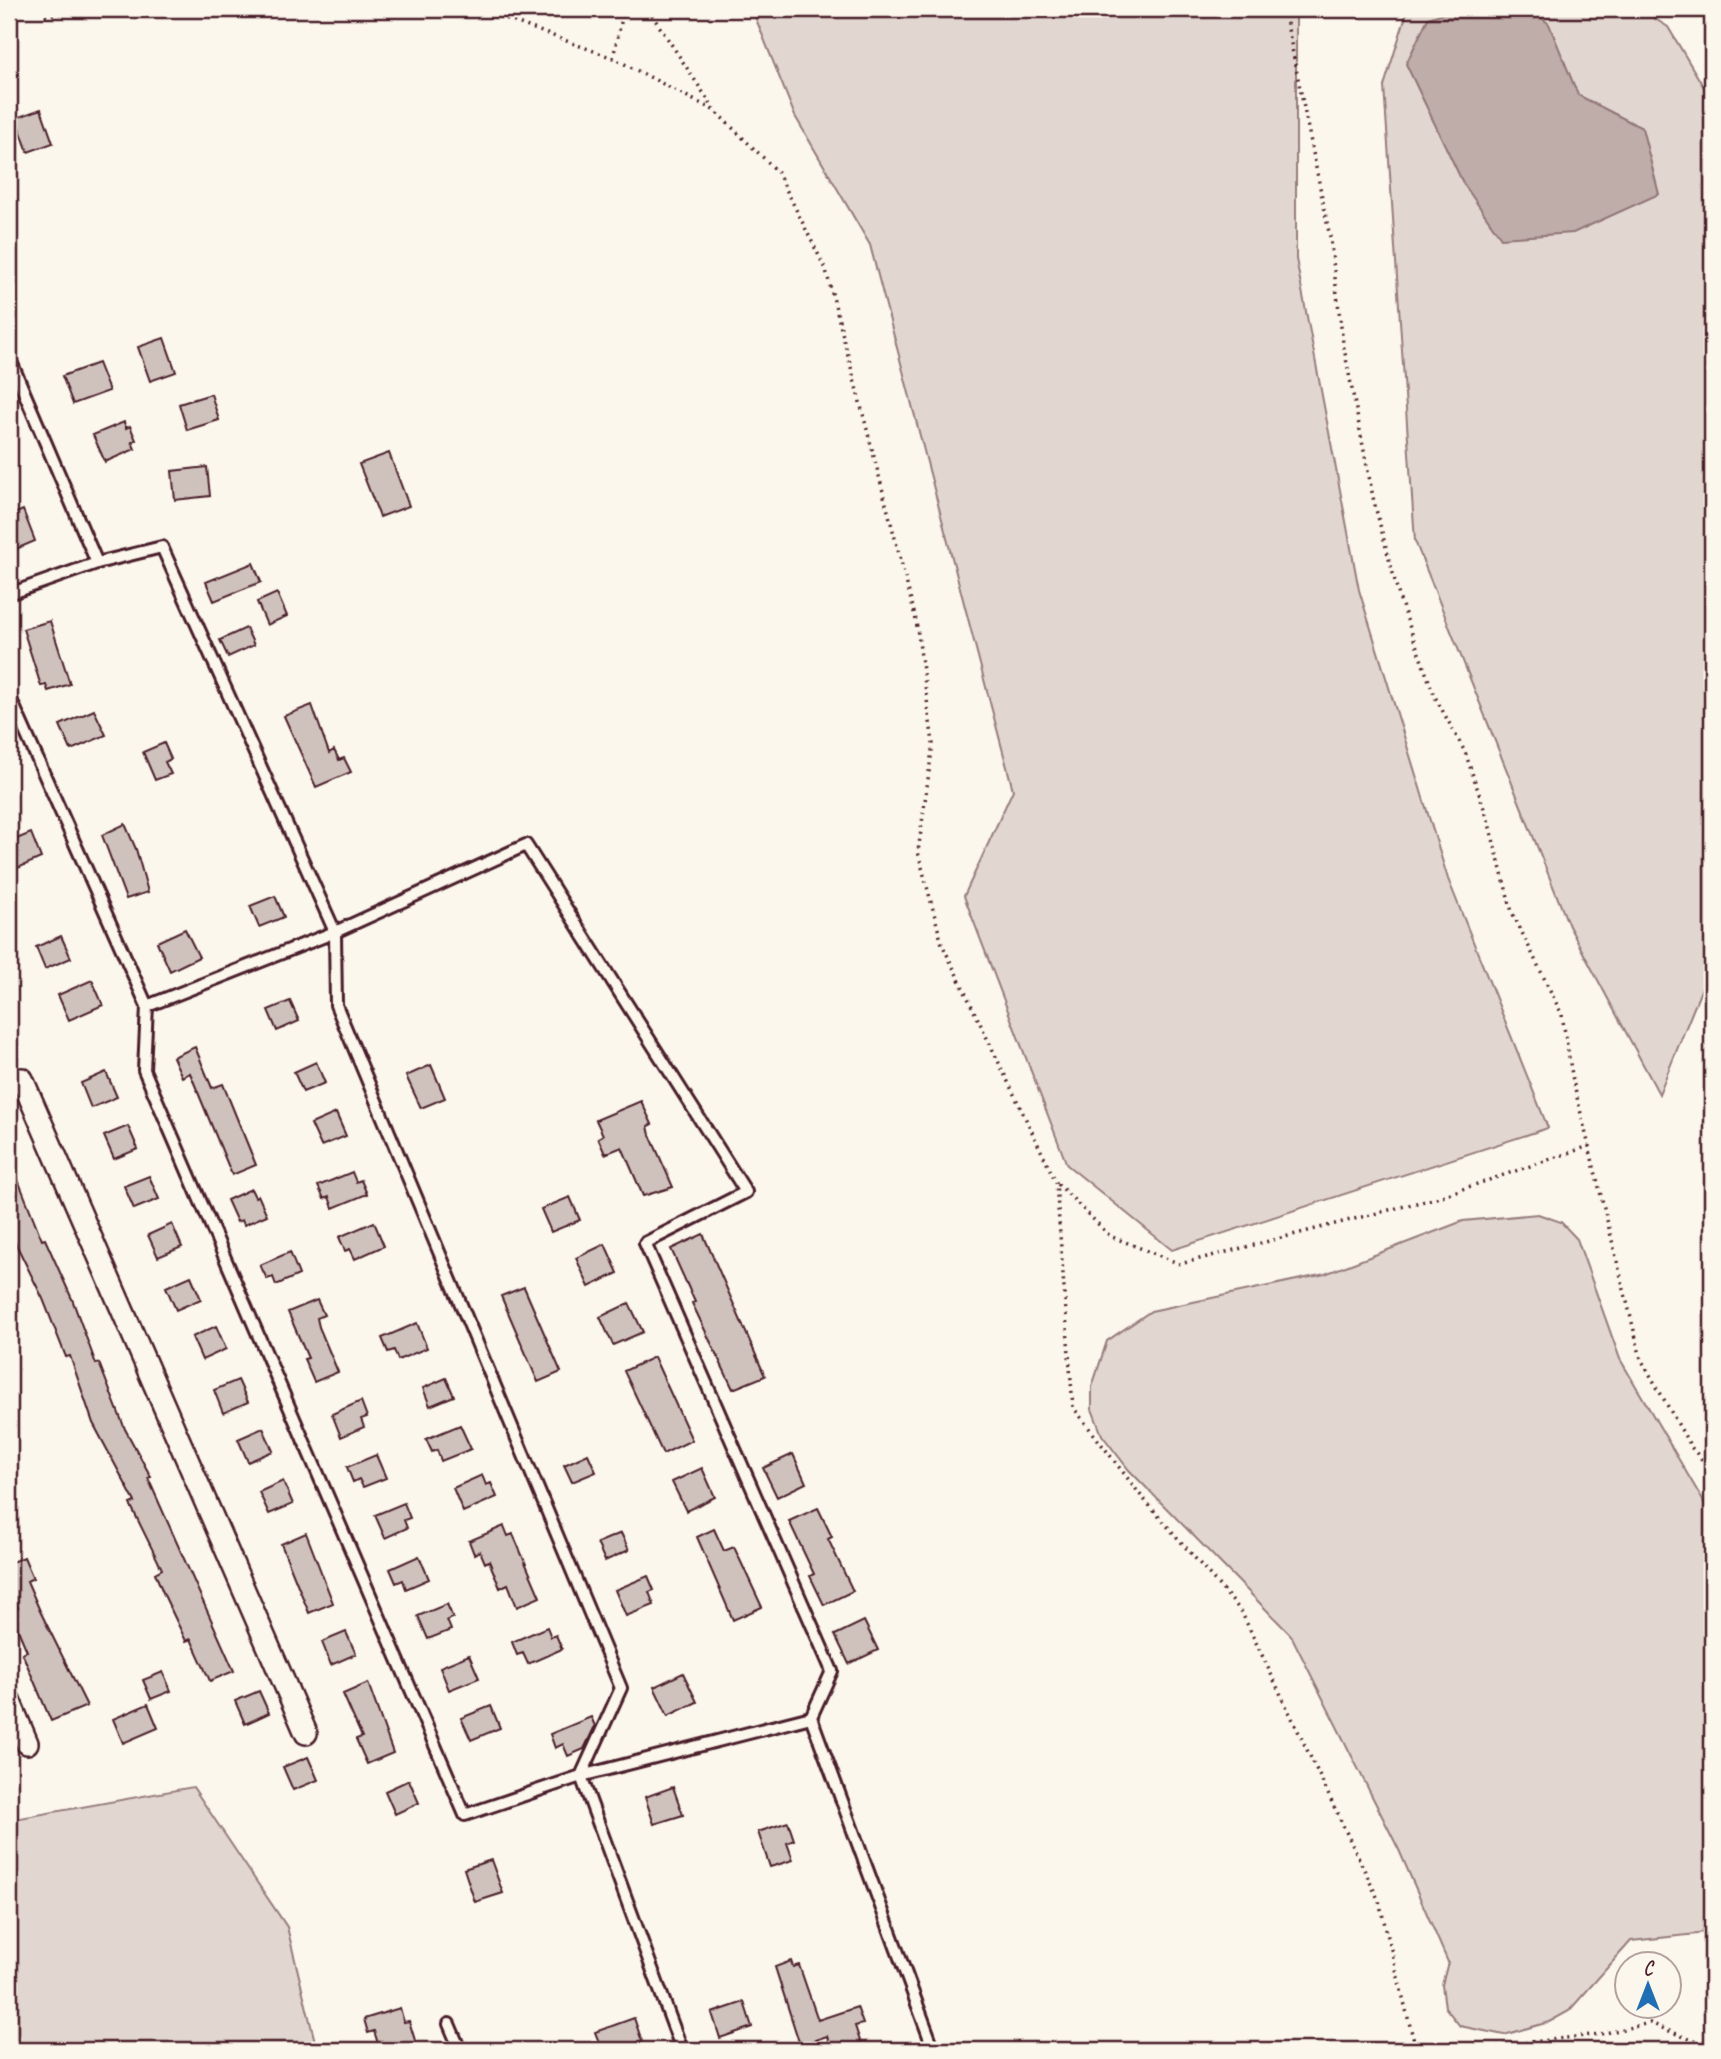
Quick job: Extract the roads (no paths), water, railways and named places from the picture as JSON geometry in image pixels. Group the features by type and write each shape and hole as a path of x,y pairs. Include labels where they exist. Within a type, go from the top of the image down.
{"street":[{"path":"9,1084 22,1079 306,1733"},
{"path":"9,1700 27,1743"}],"lane":[{"path":"9,357 97,563"},
{"path":"9,594 97,563 162,547 335,932 336,1004 621,1688 581,1776 682,2050"},
{"path":"9,695 148,1006 144,1070 465,1815 581,1776 811,1717"},
{"path":"148,1006 335,932 526,845 746,1192 645,1243 832,1671 811,1717 934,2050"},
{"path":"449,2024 460,2050"}]}
